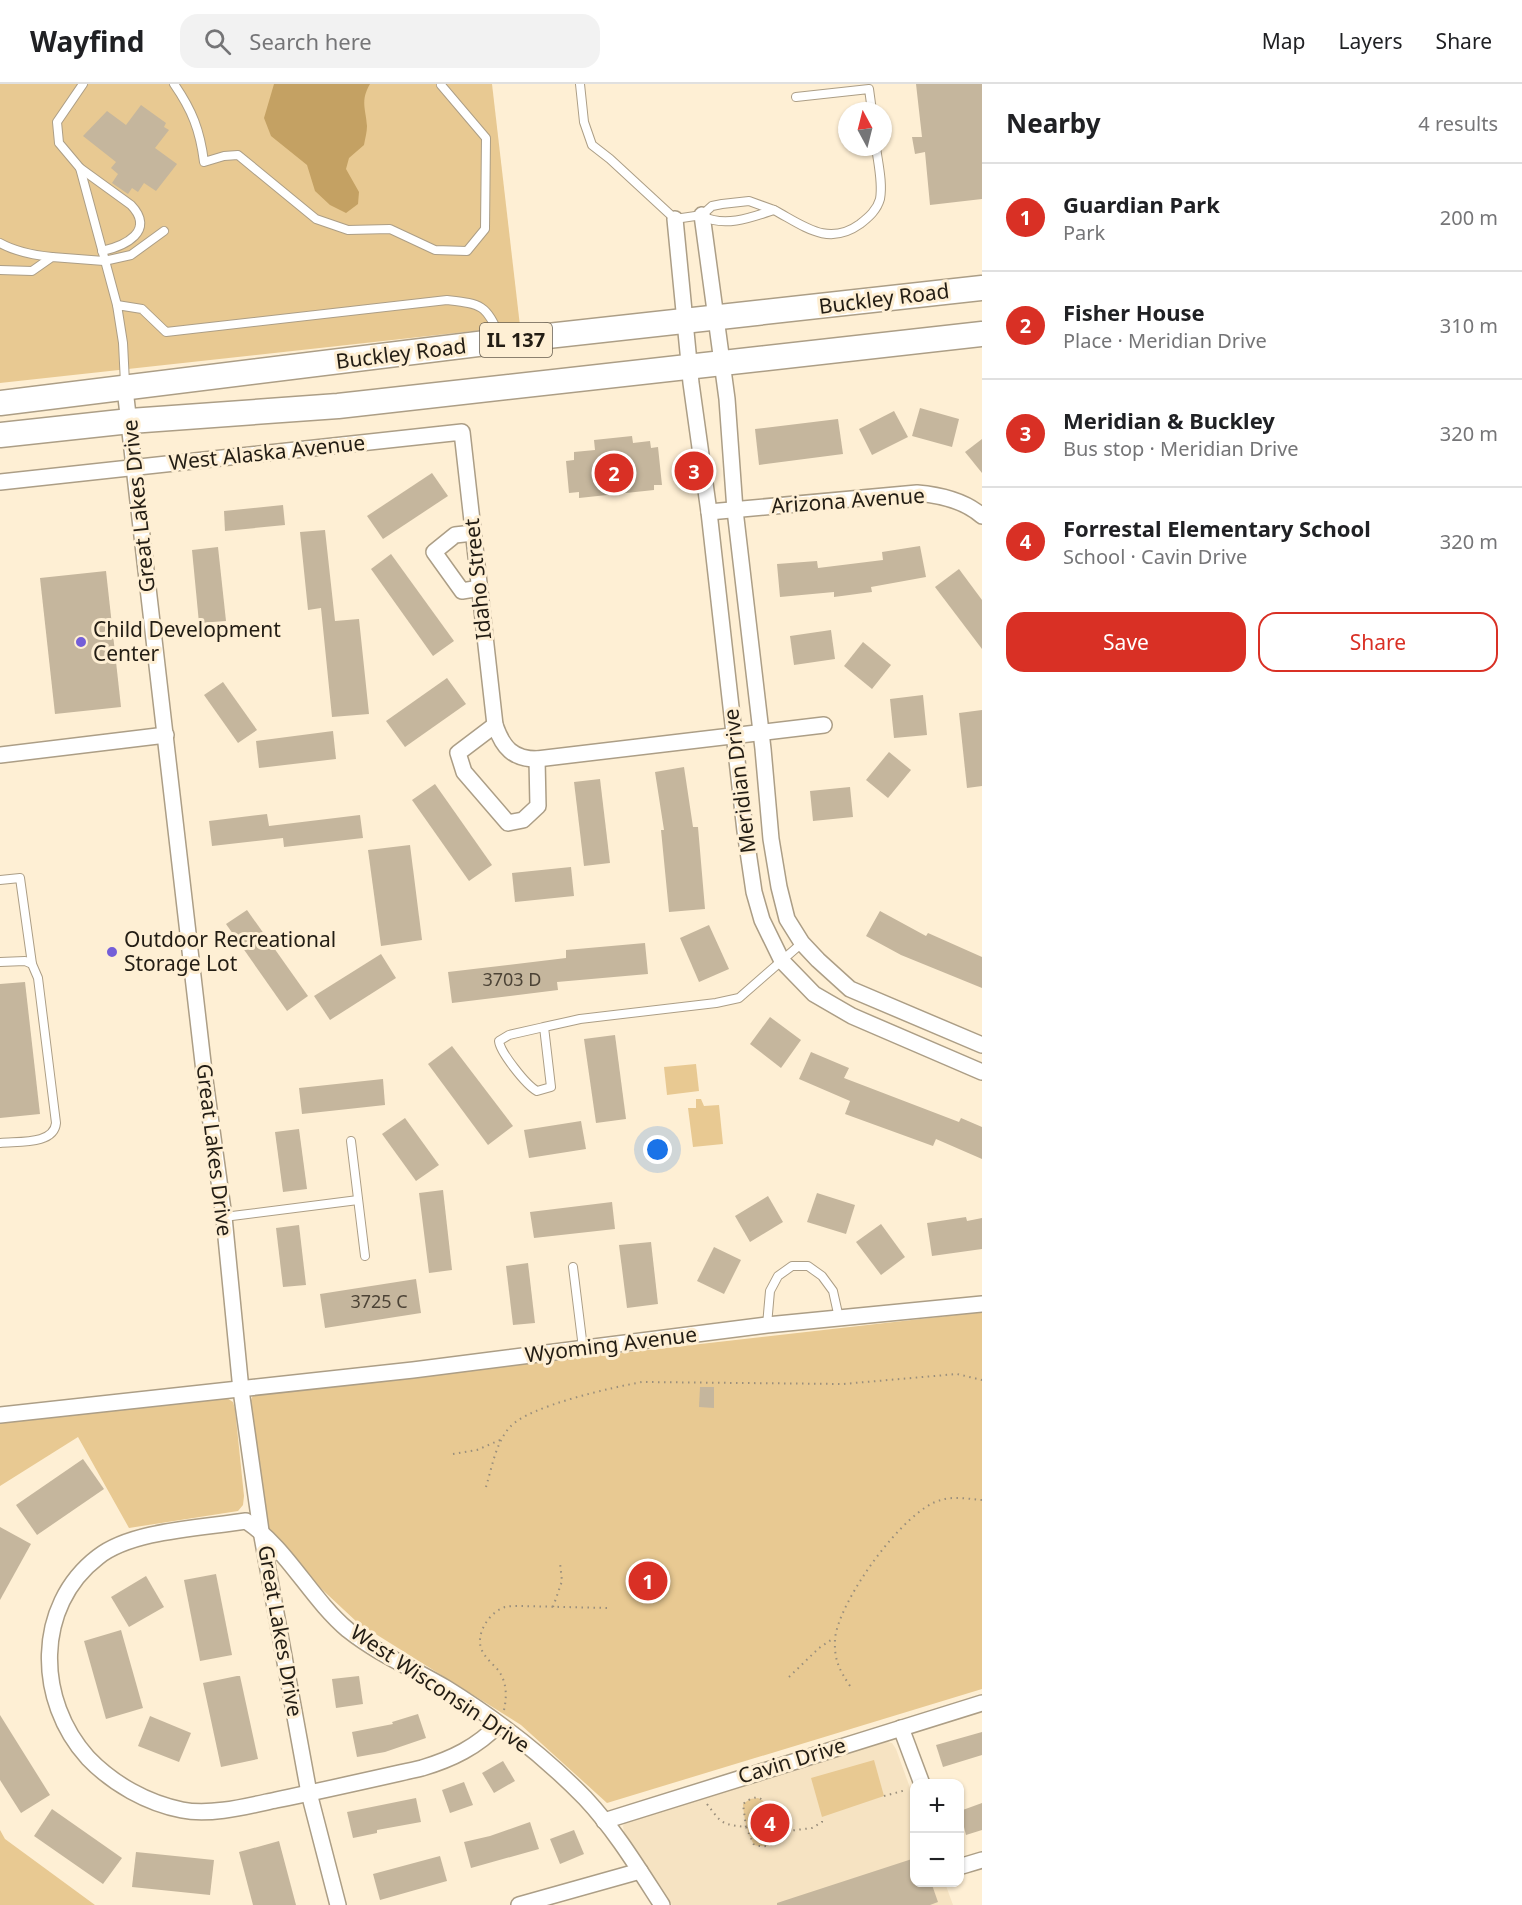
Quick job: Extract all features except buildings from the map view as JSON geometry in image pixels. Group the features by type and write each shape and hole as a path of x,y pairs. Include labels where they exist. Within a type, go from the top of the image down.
{"highway":[{"name":"Buckley Road","path":"0,403 502,341 982,288"},
{"name":"Buckley Road","path":"0,435 130,421 338,406 982,334"}],"street":[{"name":"Meridian Drive","path":"702,215 727,399 735,510 771,839 778,887 787,919 802,943 850,989 982,1045"},
{"name":"Meridian Drive","path":"675,219 689,365 709,512 745,831 754,891 762,920 782,961 814,994 852,1016 982,1072"},
{"name":"Great Lakes Drive","path":"125,389 204,1068 224,1217 240,1389 261,1531 309,1793 338,1905"},
{"name":"West Alaska Avenue","path":"0,482 462,432"},
{"name":"Idaho Street","path":"462,432 495,726"},
{"name":"Arizona Avenue","path":"709,512 917,493 939,495 959,502 982,516"},
{"path":"473,533 455,535 434,552 462,591 480,588"},
{"path":"537,759 538,806 522,820 508,823 464,772 458,753 495,726 500,739 510,751 524,759 537,759 824,725"},
{"path":"0,755 166,735"},
{"name":"Wyoming Avenue","path":"0,1415 240,1389 767,1325 982,1304"},
{"path":"261,1531 246,1521 152,1535 125,1542 98,1557 64,1594 55,1614 50,1635 49,1659 53,1685 60,1713 71,1736 88,1758 110,1778 148,1800 184,1811 227,1810 445,1761 464,1752 487,1736 496,1721"},
{"name":"West Wisconsin Drive","path":"261,1531 314,1596 349,1630 394,1660 445,1688 496,1721 542,1757 586,1799 604,1821 627,1851 662,1905"},
{"name":"Cavin Drive","path":"604,1821 982,1703"},
{"path":"901,1728 920,1779"},
{"path":"964,1865 982,1860"},
{"path":"519,1905 640,1872"}],"lane":[{"path":"83,84 57,122 60,143 80,168 131,205 140,219 138,233 132,240 121,246 102,251"},
{"path":"174,84 188,104 200,134 204,162 224,156 238,155 316,219 348,230 390,229 435,250 467,251 485,228 486,138 441,85"},
{"path":"580,84 584,122 592,145 675,219 702,215 712,206 749,201 774,210 810,229 831,235 849,231 877,208 881,187 877,156"},
{"path":"796,97 869,89 871,102"},
{"path":"80,168 117,305 123,343 125,389"},
{"path":"702,215 714,222 753,217 774,210"},
{"path":"0,243 10,249 32,255 104,261 131,255 164,231"},
{"path":"0,270 32,271 52,257"},
{"path":"117,305 142,309 166,332 447,300 476,303 493,319 502,341"},
{"path":"0,880 21,878 32,964 38,978 56,1130 48,1137 0,1143"},
{"path":"544,1027 551,1087 537,1091 501,1049 499,1041 509,1035 544,1027 579,1019 716,1003 738,998 802,943"},
{"path":"3,962 25,961 32,964"},
{"path":"351,1141 365,1256"},
{"path":"224,1217 358,1200"},
{"path":"767,1325 770,1291 778,1276 792,1266 808,1266 822,1276 832,1292 839,1318"},
{"path":"573,1267 583,1348"}],"path":[{"path":"486,1487 500,1440 511,1425 526,1416 582,1395 642,1382 843,1384 957,1374 982,1380"},
{"path":"453,1454 477,1450 500,1440"},
{"path":"850,1686 836,1664 835,1637 850,1597 864,1572 902,1528 921,1511 939,1500 955,1498 982,1500"},
{"path":"552,1607 559,1594 562,1581 560,1563"},
{"path":"496,1721 504,1710 507,1699 505,1684 480,1647 480,1634 486,1622 506,1607 609,1608"},
{"path":"789,1677 819,1648 835,1637"},
{"path":"884,1796 906,1790"},
{"path":"758,1798 767,1803 780,1832 771,1845 764,1847 754,1845 748,1836 747,1827 743,1804 750,1799 758,1798"},
{"path":"705,1802 726,1825 747,1827"},
{"path":"780,1832 812,1828 822,1822 822,1816"}],"shaded area":[{"path":"0,84 492,84 520,326 0,383"},
{"path":"274,84 370,84 364,100 367,126 364,145 349,158 346,169 359,192 358,204 346,213 330,205 315,191 307,165 271,136 264,118"},
{"path":"696,1064 699,1091 667,1095 664,1067"},
{"path":"696,1099 701,1099 704,1106 719,1105 723,1144 693,1147 688,1108 696,1108"},
{"path":"982,1312 982,1689 607,1803 521,1725 358,1623 268,1539 250,1403 253,1395"},
{"path":"225,1397 233,1402 235,1409 244,1496 243,1505 238,1511 129,1528 78,1437 0,1486 0,1422"},
{"path":"887,1742 892,1743 910,1788 910,1887 946,1887 953,1905 672,1905 624,1833 623,1826 632,1818"},
{"path":"874,1760 884,1796 822,1817 811,1778"},
{"path":"758,1798 767,1803 780,1832 776,1840 767,1846 754,1845 745,1820 743,1804 750,1799"},
{"path":"0,1830 5,1839 95,1905 0,1905"}],"place":[{"name":"Meridian & Buckley","path":"694,471"},
{"name":"Fisher House","path":"614,473"},
{"name":"Child Development Center","path":"81,642"},
{"name":"Outdoor Recreational Storage Lot","path":"112,952"},
{"name":"Guardian Park","path":"648,1581"},
{"name":"Forrestal Elementary School","path":"770,1823"}]}
